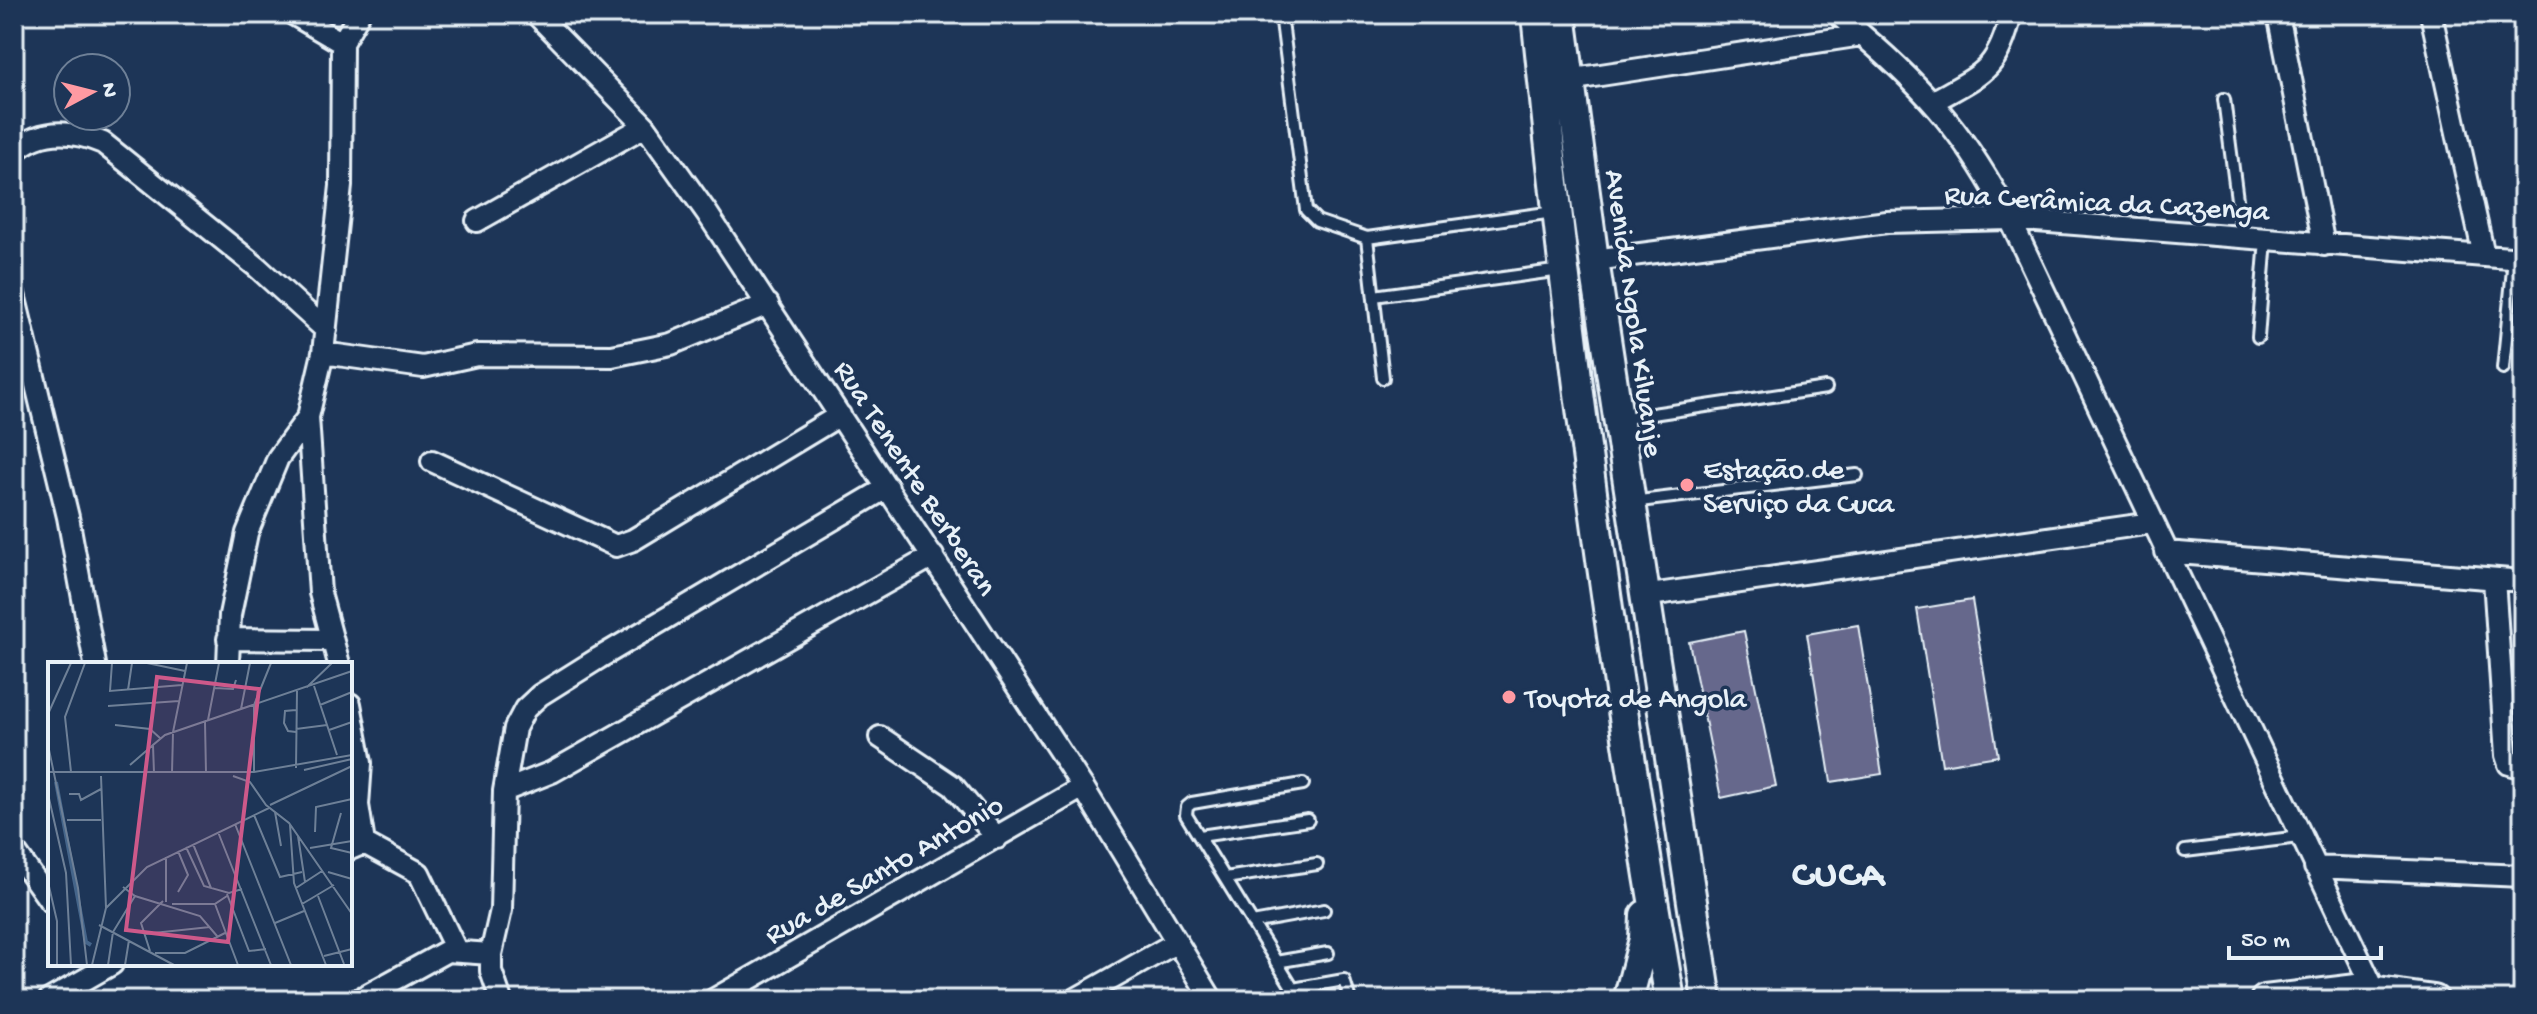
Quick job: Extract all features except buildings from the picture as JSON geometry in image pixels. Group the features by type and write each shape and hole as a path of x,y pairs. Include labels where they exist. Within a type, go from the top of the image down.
{"main road":[{"path":"1536,14 1561,270 1647,866 1670,1000"},
{"name":"Avenida Ngola Kiluanje","path":"1561,14 1629,502 1707,1000"},
{"path":"1628,1000 1644,939 1647,866"},
{"path":"2265,1000 2377,995 2434,1000"}],"street":[{"path":"293,14 342,43"},
{"path":"338,662 330,640 317,571 308,417 323,353 341,186 342,43 359,14"},
{"name":"Rua Tenente Berberan","path":"536,14 645,126 768,304 1083,787 1212,1000"},
{"path":"1838,14 1934,101 1969,145 2010,219 2377,995"},
{"path":"1934,101 1985,72 1998,56 2011,14"},
{"path":"2278,14 2324,245"},
{"path":"2431,14 2484,256"},
{"path":"1568,80 1862,35"},
{"path":"477,221 645,126"},
{"path":"14,152 42,135 84,135 103,143 257,267 326,330"},
{"name":"Rua Cerâmica da Cazenga","path":"1594,260 1887,222 2010,219 2519,259"},
{"path":"14,294 68,517 95,662"},
{"path":"323,353 423,367 477,355 612,356 671,344 768,304"},
{"path":"432,461 616,546 633,540 840,415"},
{"path":"228,662 236,578 247,533 278,458 308,417"},
{"path":"501,1000 491,971 491,954 501,910 504,791 515,728 525,709 540,695 888,487"},
{"path":"1643,596 2152,523"},
{"path":"2166,552 2523,581"},
{"path":"504,791 564,765 933,556"},
{"path":"2494,579 2506,755 2509,764 2523,768"},
{"path":"228,639 330,640"},
{"path":"352,715 361,763 357,846 419,873 456,950"},
{"path":"880,737 953,786 997,838"},
{"name":"Rua de Santo Antonio","path":"713,1000 1083,787"},
{"path":"14,850 48,897"},
{"path":"2315,867 2523,876"},
{"path":"1074,1000 1177,942"},
{"path":"358,1000 435,956 456,950 491,954"},
{"path":"49,1000 83,971 104,966"}],"lane":[{"path":"1281,14 1306,210 1317,221 1367,238 1555,212"},
{"path":"2224,99 2242,238"},
{"path":"1367,238 1383,378"},
{"path":"2258,337 2266,240"},
{"path":"2503,368 2519,259"},
{"path":"1374,296 1561,270"},
{"path":"1617,419 1826,388"},
{"path":"1629,502 1857,475"},
{"path":"1300,1000 1186,815 1187,807 1192,803 1303,784"},
{"path":"1200,836 1308,820"},
{"path":"2185,851 2300,837"},
{"path":"1225,878 1317,864"},
{"path":"1252,923 1324,910"},
{"path":"1276,962 1328,953"},
{"path":"1293,989 1344,980 1350,1000"}],"place":[{"name":"Estação de Serviço da Cuca","path":"1687,485"},
{"name":"Toyota de Angola","path":"1509,697"}],"district":[{"name":"CUCA","path":"1839,871"}]}
